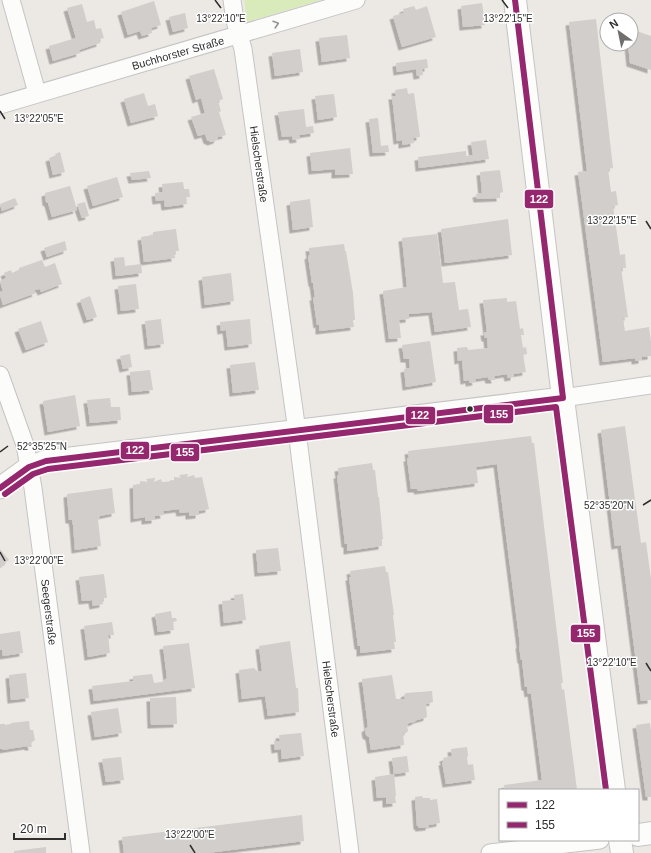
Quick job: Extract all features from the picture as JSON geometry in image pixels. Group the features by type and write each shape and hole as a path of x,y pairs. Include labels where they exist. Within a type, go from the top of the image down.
{"main road":[{"path":"515,0 563,398 614,789"},
{"path":"639,835 651,833"},
{"path":"620,841 622,853"}],"street":[{"path":"11,0 37,93"},
{"name":"Hielscherstraße","path":"232,0 235,21 243,49 297,431 350,853"},
{"name":"Buchhorster Straße","path":"0,105 356,0"},
{"name":"Seegerstraße","path":"0,375 25,445 33,488 81,853"},
{"path":"0,488 29,467 46,461 563,398 651,385"},
{"path":"490,853 592,841"}],"green space":[{"path":"244,0 321,0 247,22"}],"building":[{"path":"154,1 161,25 151,28 152,33 142,36 140,31 128,35 121,12"},
{"path":"482,3 485,25 463,27 461,6"},
{"path":"82,4 87,22 94,20 96,29 101,28 104,38 99,39 100,43 79,50 80,53 53,61 49,46 76,38 67,8"},
{"path":"414,6 416,10 427,6 436,37 402,47 393,16 404,13 403,9"},
{"path":"185,13 188,28 173,32 169,17"},
{"path":"596,19 613,168 608,169 611,192 616,191 618,205 613,206 620,255 625,254 626,268 621,268 628,317 623,318 625,331 649,327 651,356 642,357 642,360 635,361 635,358 603,362 578,172 587,171 569,22"},
{"path":"639,32 651,36 651,70 630,63 629,52 639,52"},
{"path":"347,35 350,58 322,62 319,38"},
{"path":"300,49 303,72 275,76 272,53"},
{"path":"427,59 428,68 422,69 423,75 417,76 416,69 397,72 396,63"},
{"path":"214,69 223,99 218,101 221,111 219,112 226,135 218,137 217,140 211,142 207,140 205,134 198,136 191,117 205,113 201,98 196,100 189,76"},
{"path":"407,88 408,94 414,93 420,137 413,138 414,143 402,145 402,140 397,141 392,96 396,96 395,90"},
{"path":"144,93 148,106 155,104 158,116 131,123 124,99"},
{"path":"334,94 337,117 318,120 315,96"},
{"path":"304,109 306,127 313,126 314,133 299,135 300,139 293,140 292,136 282,137 278,112"},
{"path":"378,118 381,146 388,145 389,152 373,153 369,119"},
{"path":"486,140 489,159 419,168 418,157 466,151 466,156 473,155 471,142"},
{"path":"350,148 353,174 335,175 335,169 312,171 310,153"},
{"path":"60,152 65,172 53,175 49,158 56,156 55,154"},
{"path":"500,170 503,192 500,193 500,198 477,199 476,194 482,193 480,172"},
{"path":"149,171 151,178 132,180 130,173"},
{"path":"117,177 123,197 93,206 87,186"},
{"path":"183,182 184,189 189,189 190,197 186,197 187,204 165,207 164,200 156,201 155,193 163,192 162,184"},
{"path":"70,186 77,210 52,217 48,203 46,202 45,193"},
{"path":"15,198 18,205 2,211 0,204"},
{"path":"310,199 313,227 293,230 290,202"},
{"path":"85,202 89,216 82,218 77,204"},
{"path":"508,219 512,255 445,263 441,229"},
{"path":"176,229 179,251 174,251 175,258 144,262 141,237 153,235 153,232"},
{"path":"437,234 443,283 455,282 459,310 468,309 471,327 435,332 432,312 409,314 409,319 399,320 401,338 389,339 383,291 407,287 402,238"},
{"path":"65,241 67,250 47,257 44,248"},
{"path":"344,244 353,293 355,320 353,320 354,327 319,331 308,256 310,255 309,248"},
{"path":"124,257 125,266 141,264 142,273 116,276 114,258"},
{"path":"42,260 45,267 55,263 62,284 41,292 40,289 34,290 36,293 3,305 0,292 3,291 0,281 6,278 4,273 11,270 12,273 19,270 19,268"},
{"path":"231,273 234,301 205,305 202,277"},
{"path":"136,284 139,309 121,311 118,286"},
{"path":"90,296 97,317 87,320 80,300"},
{"path":"507,298 507,302 516,301 520,329 523,328 524,335 521,335 523,348 526,347 527,354 523,355 526,372 514,374 514,377 508,378 507,374 494,376 495,380 489,380 488,377 475,379 476,382 469,383 469,380 464,381 462,360 458,361 457,348 467,347 468,350 488,348 487,338 485,338 484,332 487,332 483,300"},
{"path":"161,319 164,344 148,346 145,321"},
{"path":"250,319 252,344 228,347 226,330 221,331 220,322"},
{"path":"41,321 48,342 26,350 18,329"},
{"path":"430,341 436,382 406,387 404,369 410,368 409,359 404,359 402,345"},
{"path":"130,354 132,367 123,369 120,356"},
{"path":"255,362 259,390 233,393 230,365"},
{"path":"150,370 153,390 132,392 130,372"},
{"path":"75,395 80,426 48,432 43,401"},
{"path":"110,398 111,407 120,407 121,420 90,423 87,400"},
{"path":"625,426 641,543 646,542 651,579 651,700 641,701 621,545 615,546 601,430"},
{"path":"531,436 532,443 534,443 563,683 561,683 562,690 564,689 577,789 505,789 504,785 542,780 531,693 528,694 527,687 525,687 521,660 497,464 476,467 478,483 418,491 417,489 411,489 407,458 409,458 408,451"},
{"path":"372,463 373,470 375,470 379,497 383,539 382,546 347,551 337,475 339,475 338,468"},
{"path":"188,474 187,477 194,475 195,478 202,477 209,509 199,511 199,515 189,516 189,512 180,513 179,509 163,511 164,515 155,516 155,520 145,521 145,517 134,519 133,485 140,484 140,481 148,482 146,479 155,478 154,482 161,479 162,482 174,481 174,477 181,478 179,475"},
{"path":"112,488 115,513 100,516 98,520 101,546 75,550 72,520 69,520 67,494"},
{"path":"278,548 281,571 258,573 256,550"},
{"path":"0,549 9,560 0,567"},
{"path":"385,566 386,572 388,572 394,615 396,642 394,642 395,649 360,653 349,577 351,577 350,571"},
{"path":"104,574 107,598 102,598 103,604 93,606 92,600 82,601 79,577"},
{"path":"243,594 246,620 224,623 222,601 235,600 234,595"},
{"path":"171,611 172,618 176,618 177,621 173,622 174,630 158,632 155,614"},
{"path":"112,622 114,635 108,635 110,653 88,657 84,626"},
{"path":"20,631 23,653 3,656 2,650 0,650 0,634"},
{"path":"290,641 296,688 298,688 299,712 268,716 265,696 242,699 239,670 254,668 258,672 262,671 259,646"},
{"path":"189,643 195,688 94,701 92,686 133,681 133,676 152,674 154,683 162,682 167,678 163,646"},
{"path":"26,673 29,698 11,700 9,675"},
{"path":"392,675 396,699 405,699 404,695 406,693 432,691 433,702 426,704 427,717 407,725 408,731 403,733 404,745 371,750 369,737 366,735 365,729 368,727 362,679"},
{"path":"176,697 177,724 151,725 150,698"},
{"path":"118,708 122,733 95,737 91,712"},
{"path":"29,721 30,730 33,730 35,740 31,743 32,747 28,746 2,750 0,749 0,724 5,725"},
{"path":"650,723 651,797 646,797 636,725"},
{"path":"301,733 304,756 282,759 281,749 275,750 274,741 280,741 279,735"},
{"path":"467,747 468,765 473,764 475,780 446,784 442,762 444,762 443,758 452,756 451,749"},
{"path":"407,756 409,772 394,774 392,758"},
{"path":"121,757 124,780 106,782 102,759"},
{"path":"394,774 396,803 386,804 386,797 377,798 375,777"},
{"path":"422,796 423,798 430,798 430,800 437,799 440,823 429,825 429,827 419,828 417,826 415,797"},
{"path":"302,815 304,841 207,853 124,853 122,837"},
{"path":"46,847 46,853 14,853 14,851"}],"transit line":[{"name":"122","path":"515,0 563,398"},
{"name":"122","path":"0,488 29,467 46,461 563,398"},
{"name":"155","path":"5,494 33,474 48,469 556,407 606,789"}]}
